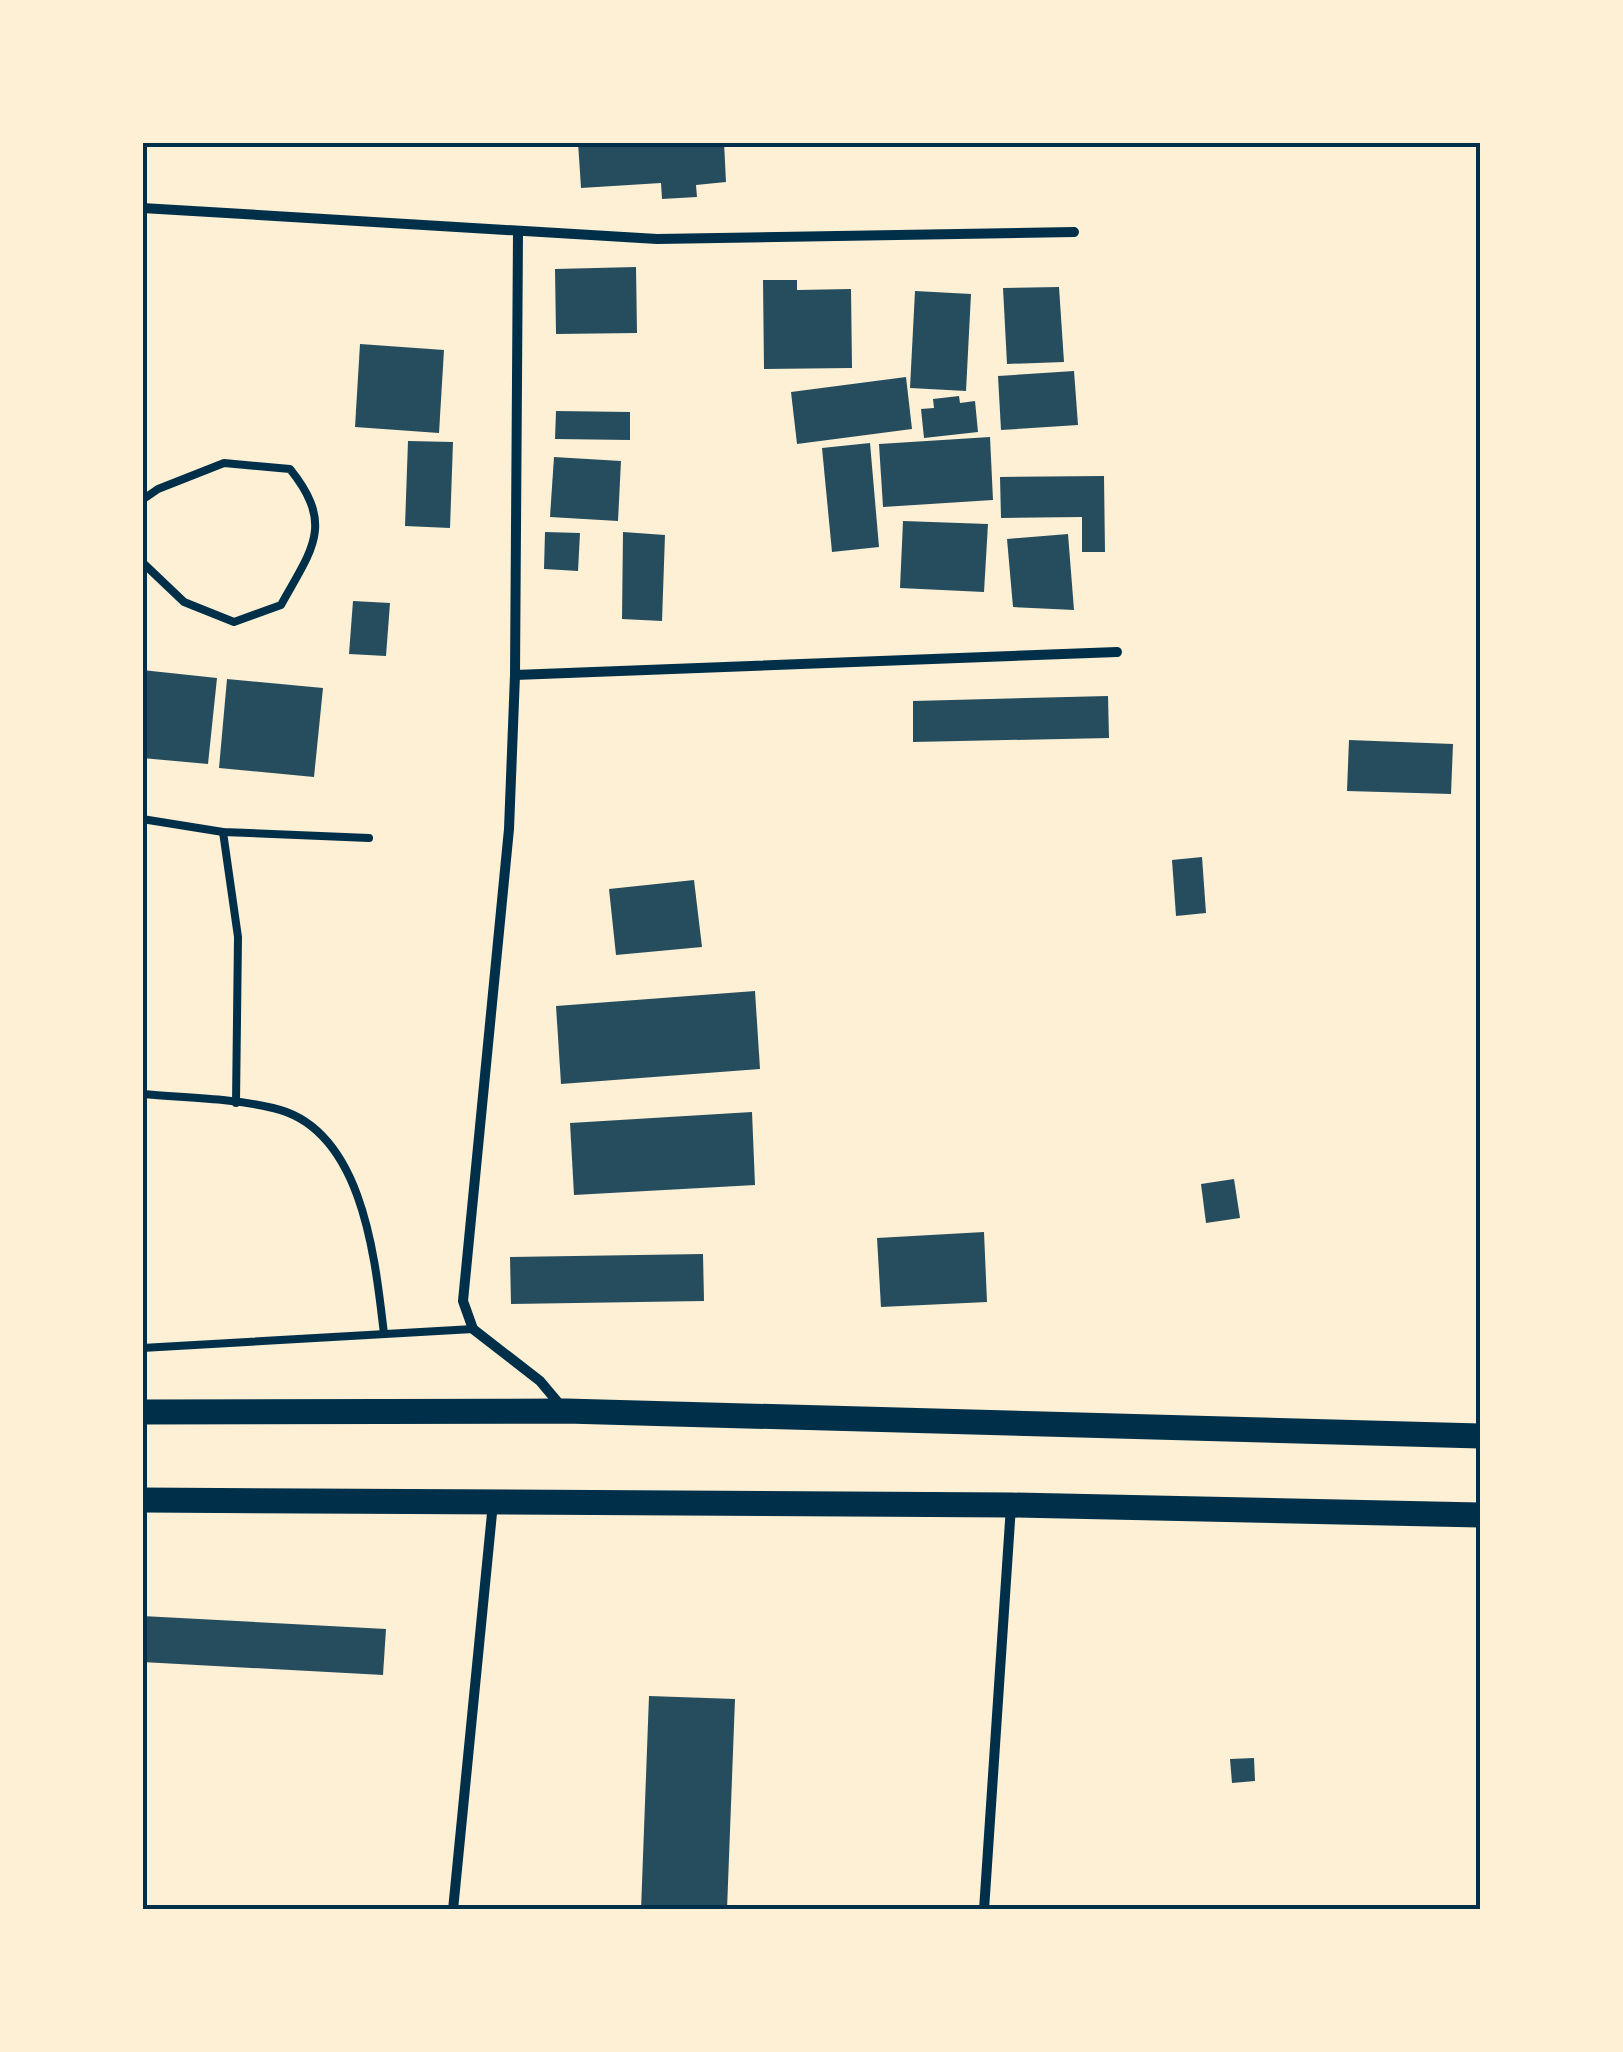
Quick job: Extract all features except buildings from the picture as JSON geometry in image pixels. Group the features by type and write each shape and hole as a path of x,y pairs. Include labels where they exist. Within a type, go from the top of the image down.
{"main road":[{"path":"142,1412 566,1411 1480,1436"},
{"path":"142,1500 1012,1505 1480,1515"}],"street":[{"path":"142,208 657,239 1074,232"},
{"path":"518,232 510,830 463,1301 473,1329 540,1380 566,1411"},
{"path":"515,675 1118,652"},
{"path":"453,1910 493,1503"},
{"path":"984,1910 1012,1505"}],"lane":[{"path":"142,500 158,489 224,463 290,469 313,498 316,528 307,558 280,604 234,622 184,602 142,562"},
{"path":"142,819 223,832 369,838"},
{"path":"223,832 238,937 236,1104"},
{"path":"142,1094 275,1108 314,1125 336,1149 372,1242 384,1334"},
{"path":"142,1348 473,1329"}]}
